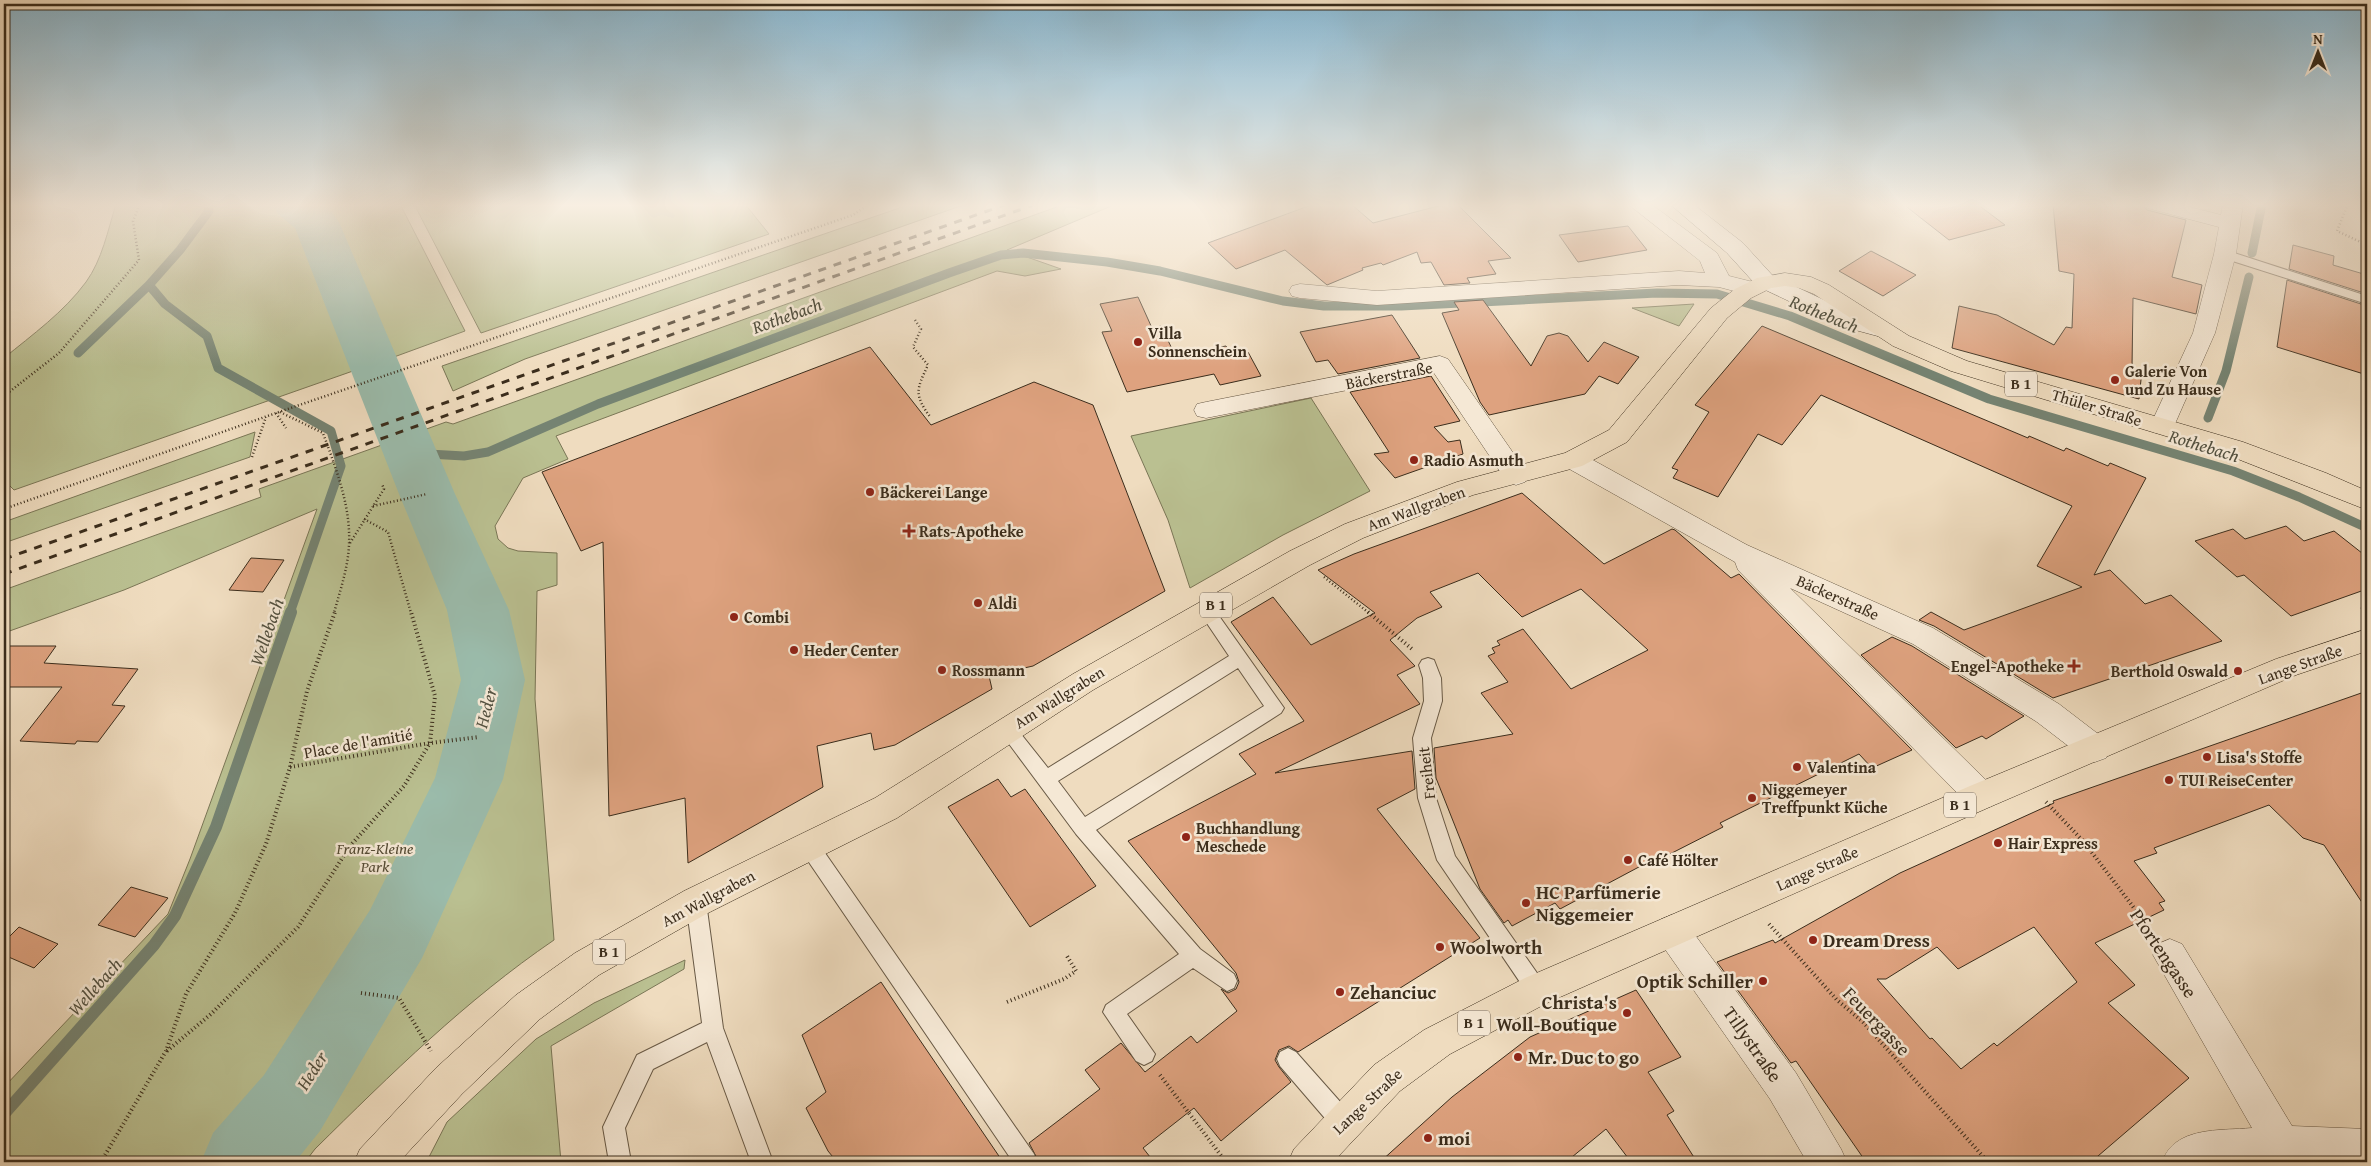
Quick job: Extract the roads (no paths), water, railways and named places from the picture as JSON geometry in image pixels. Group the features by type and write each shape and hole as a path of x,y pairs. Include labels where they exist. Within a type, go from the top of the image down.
{"main road":[{"name":"Am Wallgraben","path":"376,1161 450,1081 528,1007 587,964 696,902 886,808 1007,729 1115,662 1300,558 1354,531 1396,514 1466,488 1573,460 1618,436 1719,313 1750,288"},
{"name":"Thüler Straße","path":"1885,331 1959,366 2234,448 2317,479 2367,501"},
{"name":"Lange Straße","path":"1307,1162 1343,1122 1387,1078 1437,1042 1537,990 1981,796 2286,667 2367,640"}],"street":[{"path":"1709,258 1720,280"},
{"name":"Thüler Straße","path":"1739,258 1750,288 1885,331"},
{"path":"2162,426 2204,333 2224,258"},
{"path":"1300,291 1378,298 1679,278 1720,280 1750,288"},
{"name":"Bäckerstraße","path":"1206,410 1440,364 1516,476"},
{"name":"Bäckerstraße","path":"1573,460 1737,552 1923,636 2048,713 2095,749"},
{"path":"1737,552 1981,796"},
{"name":"Tillystraße","path":"1672,931 1783,1086 1828,1162"},
{"name":"Pfortengasse","path":"2170,955 2286,1153"},
{"path":"2181,1162 2191,1154 2286,1153 2367,1148"}],"lane":[{"path":"2239,258 2367,300"},
{"path":"1083,828 1275,708 1206,610"},
{"path":"1046,779 1239,659"},
{"name":"Freiheit","path":"1428,665 1432,678 1433,701 1422,738 1427,798 1447,860 1537,990"},
{"path":"1007,729 1083,828 1193,956 1227,981"},
{"path":"809,846 1026,1162"},
{"path":"696,902 713,1028 758,1161"},
{"path":"1144,1054 1113,1012 1193,956"},
{"path":"620,1162 614,1127 645,1062 713,1028"},
{"path":"1288,1059 1343,1122"}],"waterway":[{"name":"Wellebach","path":"149,285 173,258"},
{"name":"Heder","path":"242,1162 292,1103 396,934 469,779 493,680 478,610 427,494 331,258"},
{"name":"Rothebach","path":"411,453 464,456 488,452 598,404 991,258"},
{"name":"Rothebach","path":"1074,258 1160,271 1283,301 1324,306 1401,306 1657,293 1717,294 1790,316 1989,399 2233,471 2299,497 2367,528"},
{"path":"2208,418 2226,371 2249,277"},
{"path":"78,353 149,285"},
{"name":"Wellebach","path":"149,285 165,304 207,336 218,368 331,431 341,466 290,613"},
{"name":"Wellebach","path":"4,1114 154,945 175,916 216,827 291,612"}],"railway":[{"path":"4,559 853,258"},
{"path":"4,574 884,258"}],"place":[{"name":"Villa Sonnenschein","path":"1138,342"},
{"name":"Galerie Von und Zu Hause","path":"2115,380"},
{"name":"Radio Asmuth","path":"1414,460"},
{"name":"Bäckerei Lange","path":"870,492"},
{"name":"Rats-Apotheke","path":"909,531"},
{"name":"Aldi","path":"978,603"},
{"name":"Combi","path":"734,617"},
{"name":"Heder Center","path":"794,650"},
{"name":"Engel-Apotheke","path":"2074,666"},
{"name":"Rossmann","path":"942,670"},
{"name":"Berthold Oswald","path":"2238,671"},
{"name":"Lisa's Stoffe","path":"2207,757"},
{"name":"Valentina","path":"1797,767"},
{"name":"TUI ReiseCenter","path":"2169,780"},
{"name":"Niggemeyer Treffpunkt Küche","path":"1752,798"},
{"name":"Buchhandlung Meschede","path":"1186,837"},
{"name":"Hair Express","path":"1998,843"},
{"name":"Café Hölter","path":"1628,860"},
{"name":"HC Parfümerie Niggemeier","path":"1526,903"},
{"name":"Dream Dress","path":"1813,940"},
{"name":"Woolworth","path":"1440,947"},
{"name":"Optik Schiller","path":"1763,981"},
{"name":"Zehanciuc","path":"1340,992"},
{"name":"Christa's Woll-Boutique","path":"1627,1013"},
{"name":"Mr. Duc to go","path":"1518,1057"},
{"name":"moi","path":"1428,1138"}],"park label":[{"name":"Franz-Kleine Park","path":"375,857"}]}
